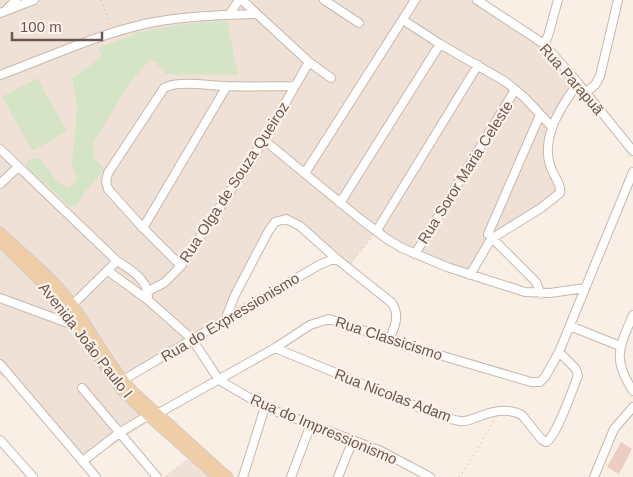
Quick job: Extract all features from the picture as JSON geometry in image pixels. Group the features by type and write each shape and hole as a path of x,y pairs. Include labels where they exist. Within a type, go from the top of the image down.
{"main road":[{"name":"Avenida João Paulo I","path":"0,232 61,291 70,308 153,416 217,477"},
{"name":"Avenida João Paulo I","path":"0,242 70,308 76,326 121,390 228,477"},
{"path":"99,360 113,375 124,380"}],"street":[{"path":"2,13 16,0"},
{"path":"2,13 34,0"},
{"path":"229,15 240,0 309,62 330,78"},
{"path":"305,173 416,0"},
{"path":"544,44 558,0"},
{"path":"586,92 595,85 600,76 618,0"},
{"path":"328,1 359,23"},
{"name":"Rua Parapuã","path":"483,1 544,44 586,92 633,151"},
{"path":"0,75 112,33 149,23 203,16 256,14"},
{"path":"403,20 506,82 552,127"},
{"path":"340,203 440,44"},
{"name":"Rua Olga de Souza Queiroz","path":"148,291 164,283 181,266 264,140 309,62"},
{"path":"377,231 478,64"},
{"path":"470,275 492,239 560,194 560,188 548,159 548,143 552,127 578,83"},
{"path":"181,266 108,189 106,181 108,173 164,88 168,86 179,84 294,86"},
{"path":"143,228 227,86"},
{"name":"Rua Soror Maria Celeste","path":"415,254 515,90"},
{"path":"540,115 489,232 489,236 532,278 541,294"},
{"path":"264,140 377,231 415,254 516,290 541,294 585,288"},
{"path":"0,149 117,261 133,271 144,283 148,291 148,300"},
{"path":"0,184 18,167"},
{"path":"559,352 633,172"},
{"path":"225,320 268,232 275,222 286,219 295,223 394,306 396,321 389,340"},
{"name":"Rua do Expressionismo","path":"124,380 319,265 331,260 338,260"},
{"path":"70,308 117,261"},
{"path":"108,271 148,300 192,339 219,380"},
{"path":"0,298 76,326"},
{"path":"633,315 620,346 619,355 621,368 633,391"},
{"name":"Rua Classicismo","path":"83,461 119,433 142,419 153,416 219,380 276,348 310,325 329,319 389,340 531,382 541,382 559,352"},
{"path":"570,326 620,346"},
{"name":"Rua Nicolas Adam","path":"276,348 423,409 458,420 471,420 499,411 510,411 522,415 545,442 549,440 555,431 578,376 574,366 559,352"},
{"path":"0,364 96,477"},
{"name":"Rua do Impressionismo","path":"219,380 265,407 381,451 428,477"},
{"path":"82,388 157,477"},
{"path":"243,477 265,407"},
{"path":"594,477 614,429 633,407"},
{"path":"291,477 311,424"},
{"path":"0,440 33,477"},
{"path":"338,477 353,440"}],"path":[{"path":"101,0 112,33"},
{"path":"348,267 377,231"},
{"path":"459,477 499,411"}],"shaded area":[{"path":"0,0 481,0 545,44 565,61 579,78 560,111 554,126 549,152 552,165 562,181 565,194 490,244 477,274 424,256 377,231 348,267 286,219 275,222 225,314 173,352 126,379 159,415 97,455 85,460 13,378 0,376"},
{"path":"192,456 216,477 164,477"}],"green space":[{"path":"227,20 238,75 166,74 155,62 149,60 129,84 93,143 94,158 105,169 85,192 76,206 71,207 25,166 29,159 40,158 58,183 69,188 77,179 72,165 77,108 72,78 102,57 99,47 130,37 135,33 176,25"},
{"path":"37,78 67,131 33,151 2,97"}],"building":[{"path":"621,442 632,449 619,474 607,467"}]}
